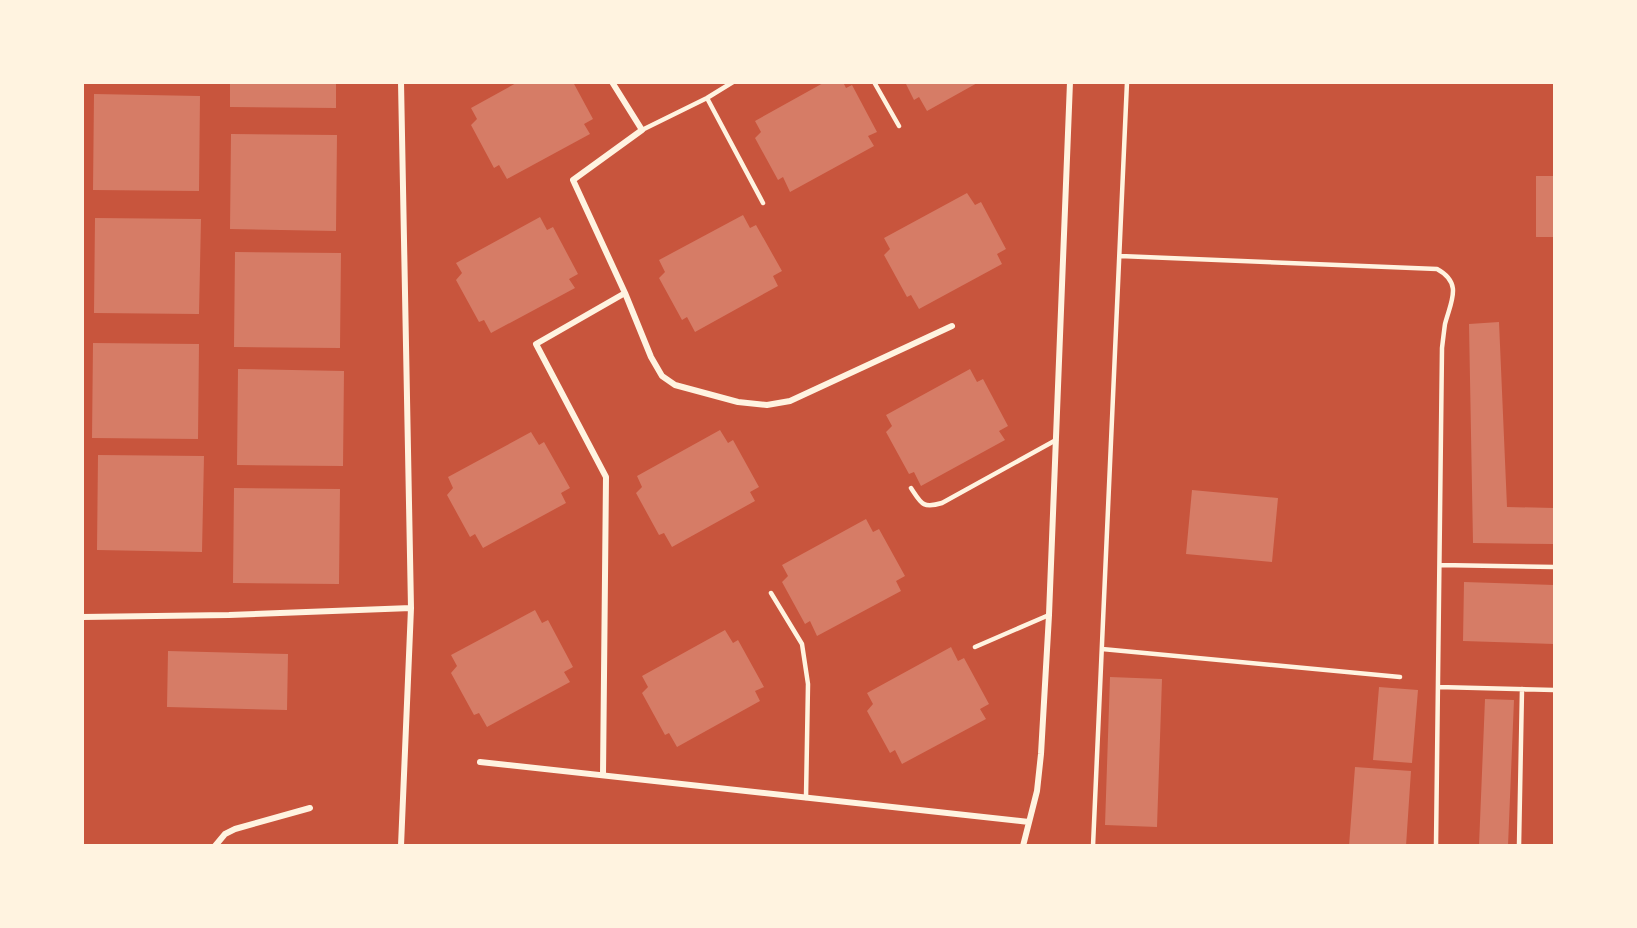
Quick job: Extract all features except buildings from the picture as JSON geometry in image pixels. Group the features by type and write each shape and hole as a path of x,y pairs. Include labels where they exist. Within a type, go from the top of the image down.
{"street":[{"path":"401,82 411,608 401,846"},
{"path":"612,82 642,130 573,180 625,293 651,357 662,376 675,385 738,402 766,405 790,401 952,326"},
{"path":"1023,846 1037,791 1041,754 1049,615 1070,82"},
{"path":"603,775 606,477 536,344 625,293"},
{"path":"82,617 229,615 411,608"},
{"path":"480,762 1029,822"},
{"path":"215,846 225,834 235,829 310,808"}],"lane":[{"path":"642,130 734,82"},
{"path":"874,82 899,126"},
{"path":"1093,846 1127,82"},
{"path":"707,98 763,203"},
{"path":"1120,256 1437,268 1451,282 1454,296 1444,327 1442,348 1436,846"},
{"path":"911,488 921,503 930,507 942,503 1056,440"},
{"path":"1440,565 1554,567"},
{"path":"771,593 802,644 808,684 806,798"},
{"path":"975,647 1049,615"},
{"path":"1102,649 1400,677"},
{"path":"1438,687 1554,690"},
{"path":"1519,846 1522,689"}]}
